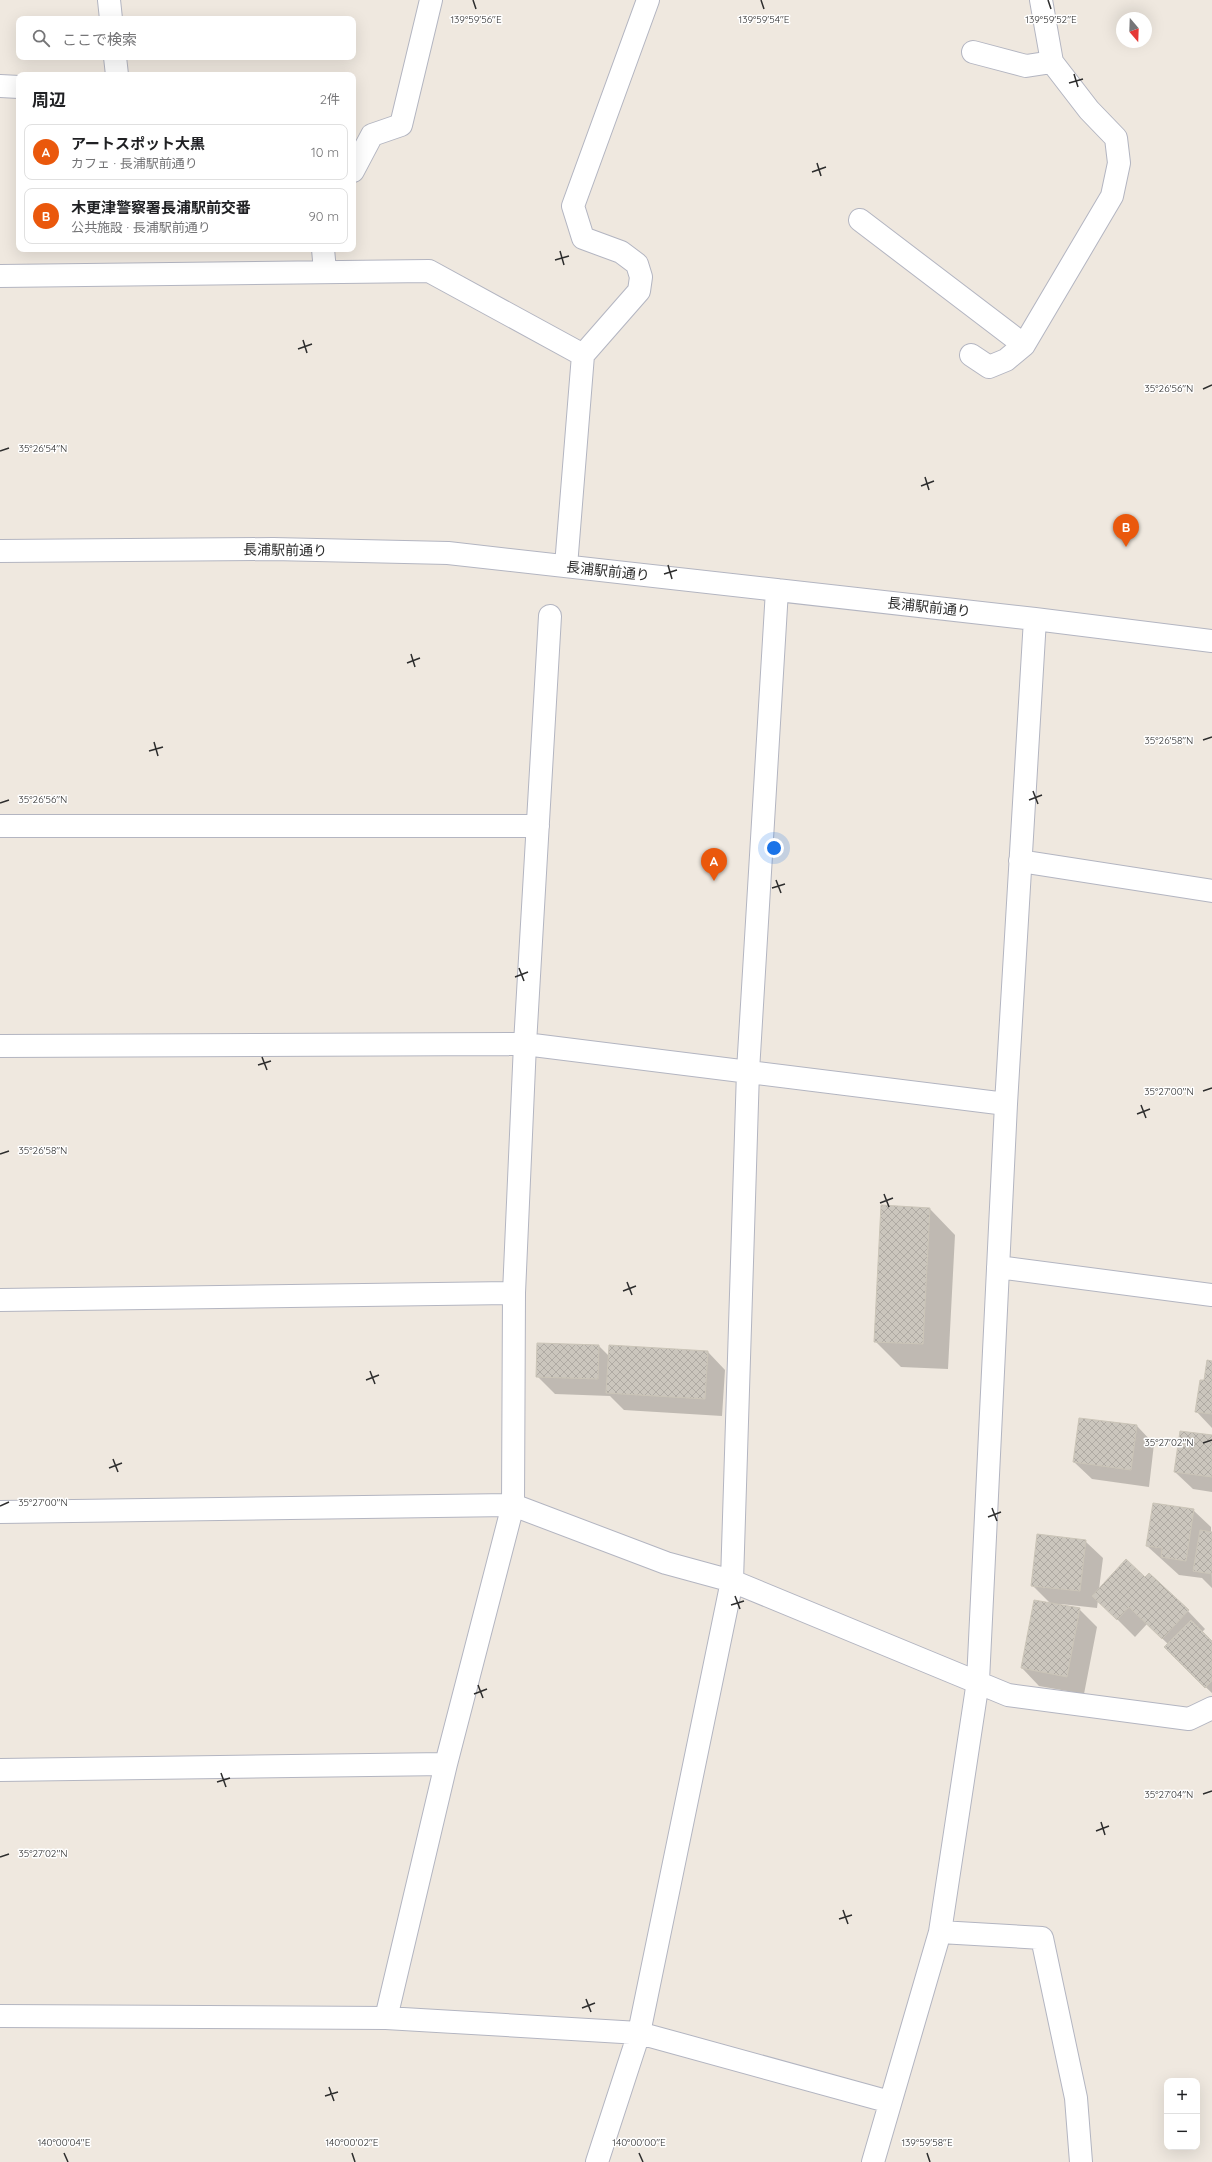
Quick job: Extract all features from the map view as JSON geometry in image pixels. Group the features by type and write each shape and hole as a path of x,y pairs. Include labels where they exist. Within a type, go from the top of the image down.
{"street":[{"path":"109,0 111,16"},
{"path":"356,165 372,135 401,125 431,0"},
{"path":"566,566 583,355 639,291 641,276 637,264 621,252 583,238 573,206 648,0"},
{"path":"970,355 989,368 1006,360 1024,345 1112,196 1119,163 1116,138 1089,110 1052,62 1041,0"},
{"path":"973,52 1026,66 1052,62"},
{"path":"115,60 117,72"},
{"path":"0,86 16,87"},
{"path":"860,220 1024,345"},
{"path":"323,252 326,272"},
{"path":"0,276 429,271 583,355"},
{"name":"長浦駅前通り","path":"0,551 273,549 440,553 1035,619 1212,641"},
{"path":"597,2162 639,2033 732,1580 748,1071 777,590"},
{"path":"386,2018 446,1764 513,1505 514,1293 525,1044 550,616"},
{"path":"872,2162 940,1932 978,1681 1006,1104 1035,619"},
{"path":"0,826 538,826"},
{"path":"1020,861 1212,890"},
{"path":"0,1046 525,1044 1006,1104"},
{"path":"998,1267 1212,1295"},
{"path":"0,1300 514,1293"},
{"path":"0,1512 513,1505 666,1563 732,1580 978,1681 1008,1695 1189,1719 1212,1708"},
{"path":"0,1770 446,1764"},
{"path":"940,1932 1042,1938 1076,2098 1081,2162"},
{"path":"0,2016 386,2018 639,2033 890,2102"}],"building":[{"path":"881,1205 930,1208 923,1344 874,1342"},
{"path":"537,1343 599,1345 598,1379 536,1377"},
{"path":"609,1345 708,1351 705,1399 606,1393"},
{"path":"1207,1360 1212,1361 1212,1414 1195,1412 1200,1380 1204,1380"},
{"path":"1079,1418 1137,1425 1131,1470 1073,1462"},
{"path":"1180,1431 1212,1435 1212,1477 1174,1472"},
{"path":"1153,1503 1194,1509 1186,1561 1161,1557 1162,1548 1146,1546"},
{"path":"1200,1530 1212,1532 1212,1574 1193,1571"},
{"path":"1037,1534 1086,1540 1080,1591 1031,1586"},
{"path":"1126,1559 1145,1577 1149,1573 1189,1610 1162,1639 1129,1607 1117,1620 1092,1596"},
{"path":"1034,1600 1080,1608 1067,1677 1021,1668"},
{"path":"1191,1620 1212,1641 1212,1681 1205,1688 1164,1647"}],"place":[{"name":"木更津警察署長浦駅前交番","path":"1126,547"},
{"name":"アートスポット大黒","path":"714,881"}]}
